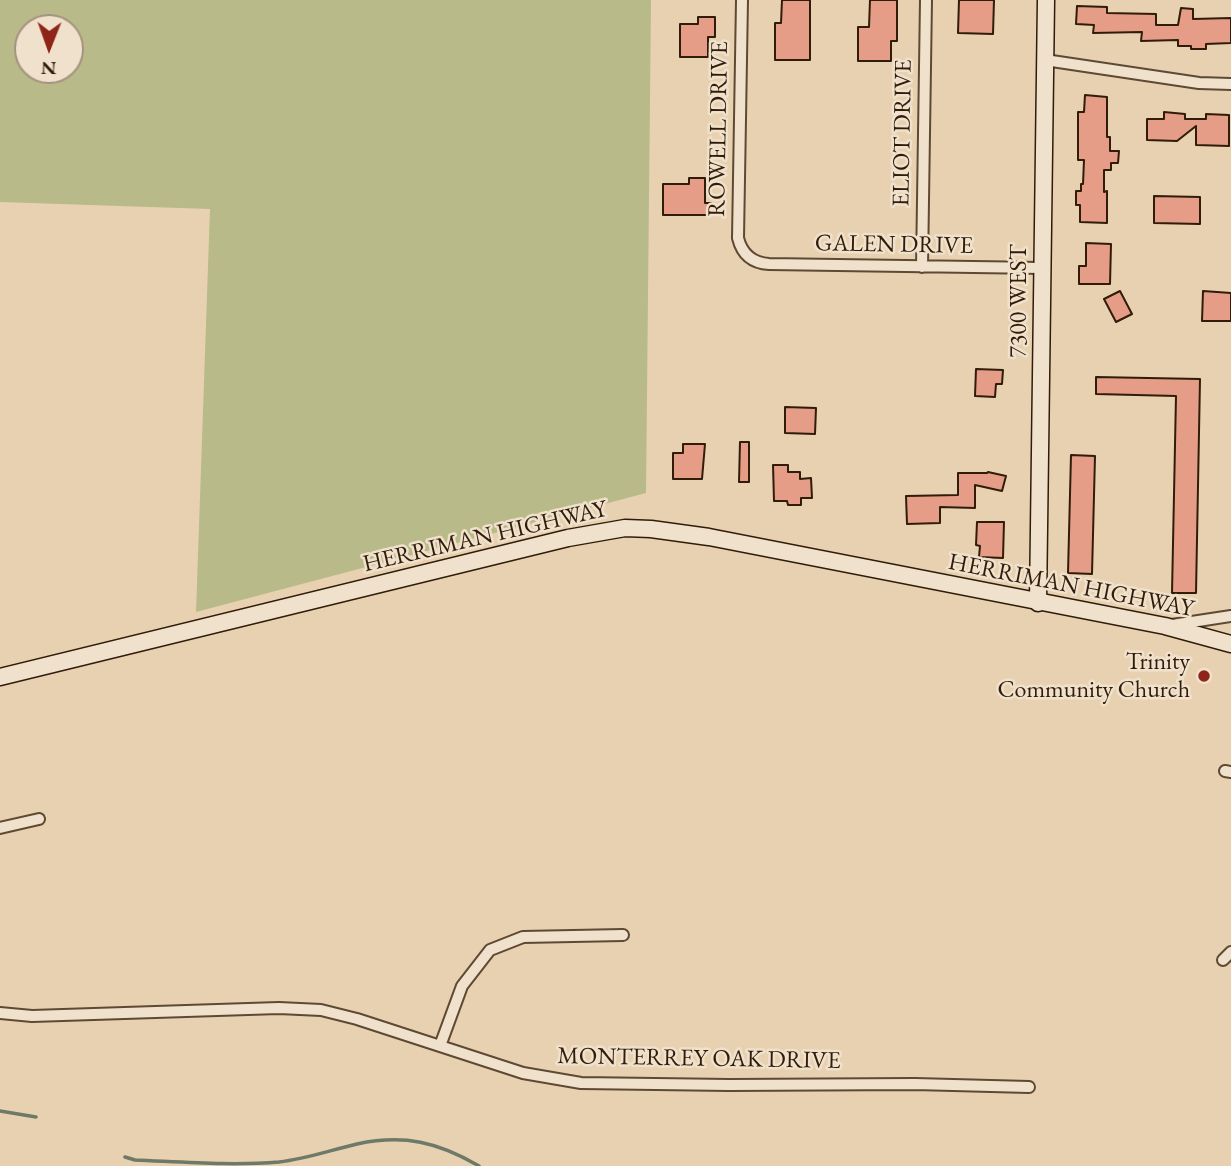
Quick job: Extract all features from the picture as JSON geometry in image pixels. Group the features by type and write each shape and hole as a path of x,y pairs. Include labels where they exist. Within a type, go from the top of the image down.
{"main road":[{"name":"7300 WEST","path":"1038,603 1046,0"},
{"name":"HERRIMAN HIGHWAY","path":"0,677 568,537 625,528 651,528 709,537 1165,626 1231,644"}],"street":[{"name":"ROWELL DRIVE","path":"742,0 738,237 747,256"},
{"name":"ELIOT DRIVE","path":"922,267 926,0"},
{"path":"1045,60 1199,82 1231,84"},
{"name":"GALEN DRIVE","path":"747,256 763,264 1042,268"},
{"path":"1165,626 1231,616"},
{"path":"0,828 39,819"},
{"path":"440,1046 462,986 490,950 523,937 623,935"},
{"name":"MONTERREY OAK DRIVE","path":"0,1013 32,1016 279,1008 321,1010 357,1019 523,1073 581,1083 1029,1087"}],"green space":[{"path":"0,0 651,0 646,493 196,612 210,209 0,202"}],"building":[{"path":"782,0 810,0 810,60 775,60 775,23 781,23"},
{"path":"870,0 897,0 897,41 891,41 891,61 858,61 858,27 869,27"},
{"path":"959,0 994,0 993,34 958,33"},
{"path":"1077,6 1107,7 1107,13 1156,14 1156,25 1178,25 1181,8 1193,9 1193,19 1231,18 1231,43 1206,44 1206,49 1191,49 1191,46 1178,46 1178,40 1141,41 1142,32 1093,33 1094,25 1076,24"},
{"path":"698,17 715,17 715,37 708,37 708,57 680,57 680,24 698,24"},
{"path":"1085,95 1107,97 1107,137 1110,137 1110,151 1119,151 1118,163 1111,163 1111,170 1104,170 1107,223 1080,222 1080,205 1076,205 1076,191 1081,191 1083,184 1084,160 1078,160 1078,112 1084,112"},
{"path":"1164,112 1185,114 1185,119 1206,119 1206,114 1229,115 1229,146 1196,145 1196,126 1177,141 1147,140 1147,119 1164,119"},
{"path":"689,178 705,178 705,203 711,203 711,215 663,215 663,184 689,184"},
{"path":"1154,196 1200,197 1200,224 1154,223"},
{"path":"1086,243 1111,244 1110,284 1079,284 1079,266 1086,266"},
{"path":"1120,291 1132,314 1116,322 1104,299"},
{"path":"1203,291 1231,293 1231,321 1202,321"},
{"path":"976,369 1003,370 1002,384 996,384 995,397 975,396"},
{"path":"1096,377 1200,379 1196,593 1172,593 1176,396 1096,394"},
{"path":"785,407 816,408 815,434 785,433"},
{"path":"740,442 749,442 749,482 739,482"},
{"path":"683,444 705,444 702,479 673,479 673,453 683,453"},
{"path":"1071,455 1095,456 1092,574 1068,573"},
{"path":"773,465 788,465 788,472 800,472 800,479 811,478 812,498 801,498 801,505 774,501"},
{"path":"988,472 1006,476 1002,491 975,485 975,508 940,507 940,523 907,524 906,496 958,495 958,473"},
{"path":"977,522 1004,522 1003,558 979,557 980,546 976,545"}],"waterway":[{"path":"0,1111 36,1117"},
{"path":"125,1157 135,1160 207,1163 279,1162 374,1141 405,1140 435,1146 479,1166"}],"place":[{"name":"Trinity Community Church","path":"1204,676"}]}
